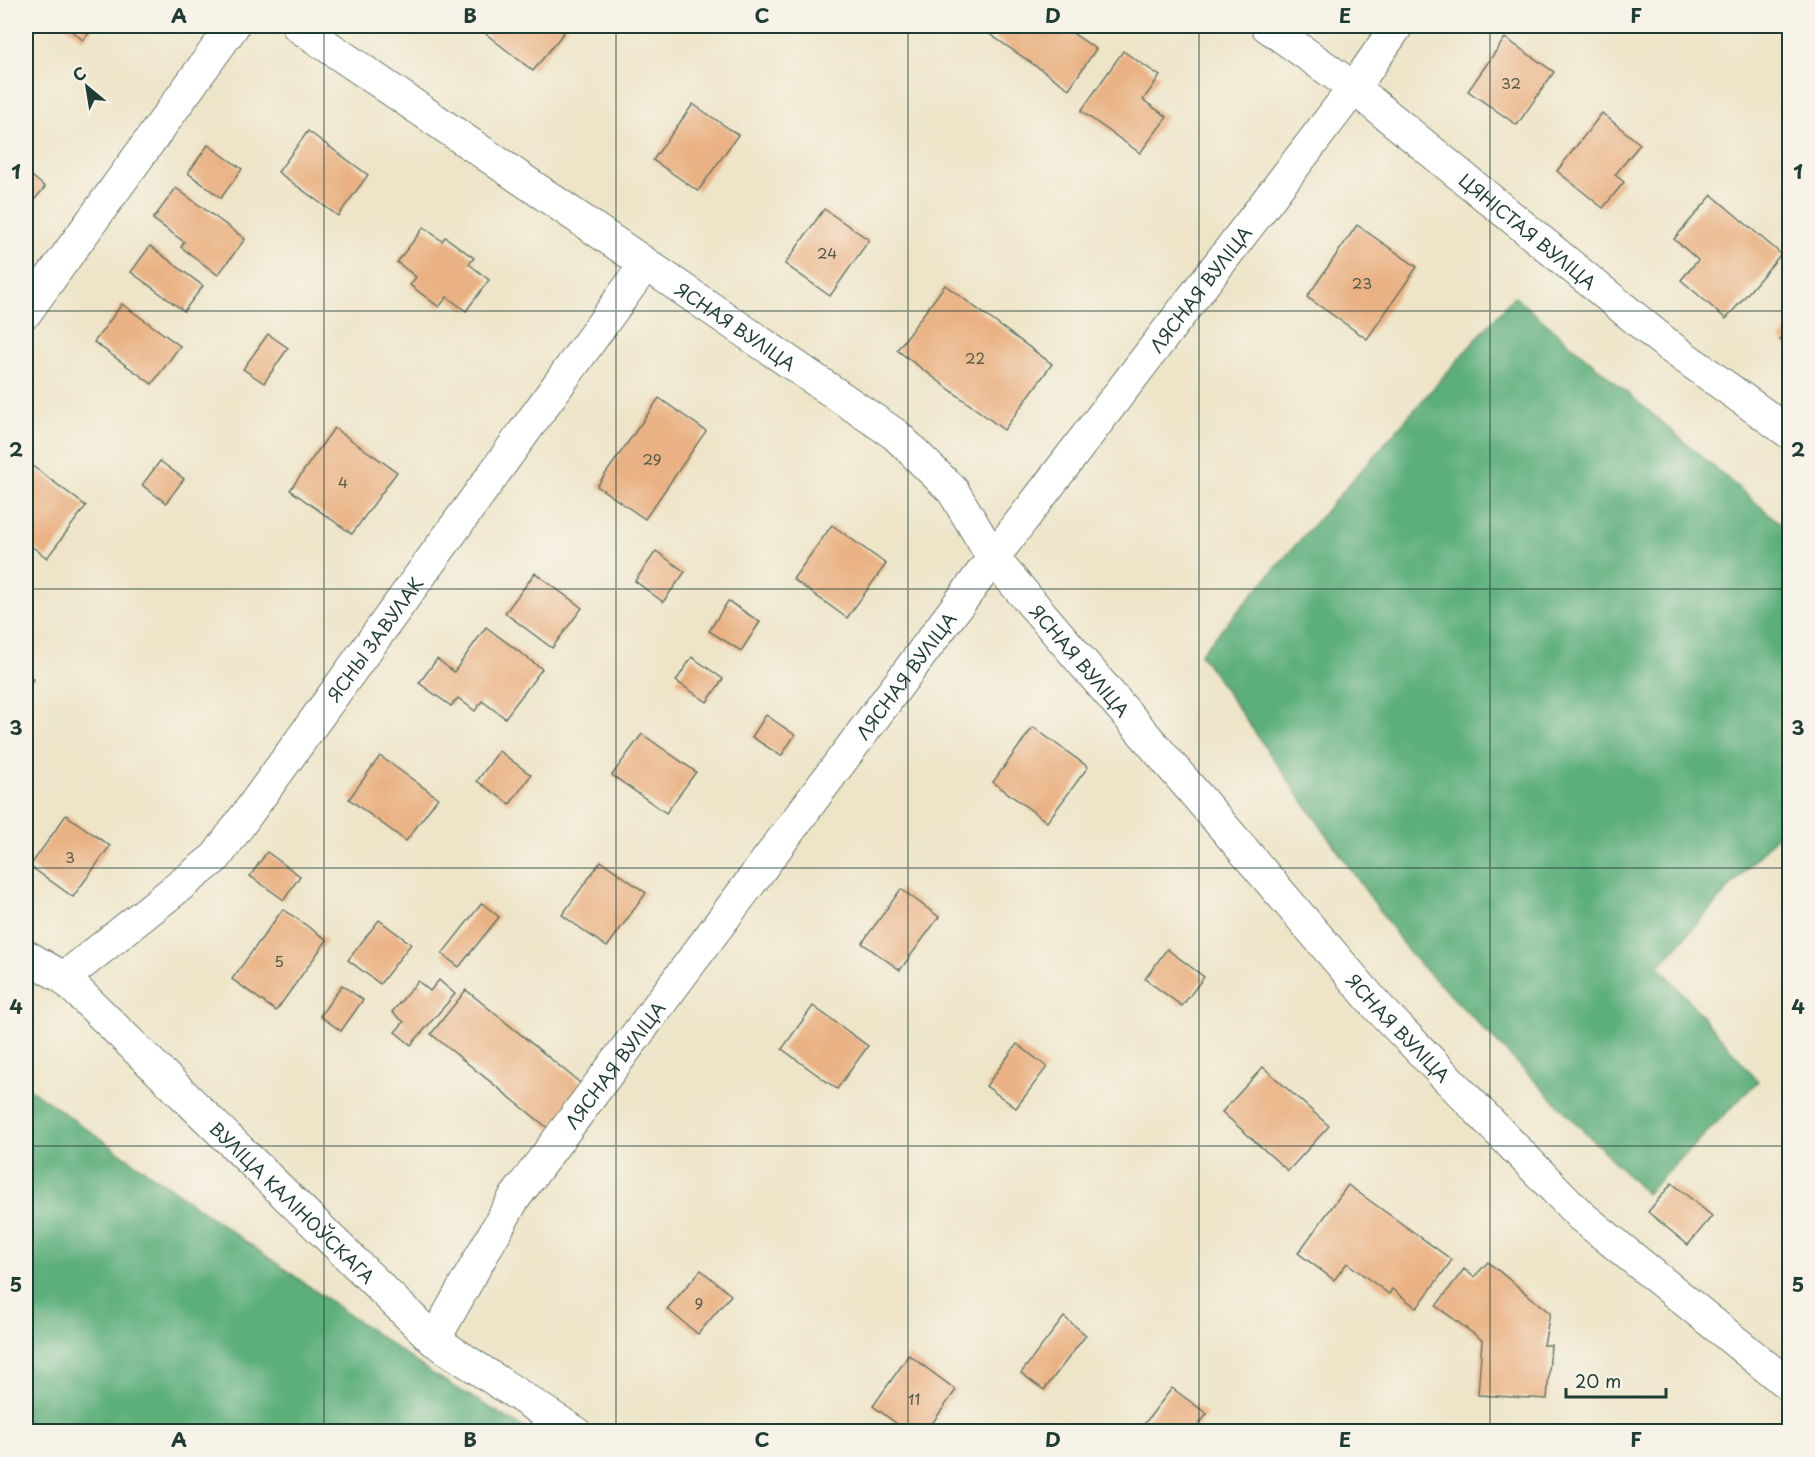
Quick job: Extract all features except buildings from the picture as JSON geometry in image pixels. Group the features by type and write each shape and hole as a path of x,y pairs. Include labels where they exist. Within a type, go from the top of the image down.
{"street":[{"path":"26,312 233,26"},
{"name":"ЯСНАЯ ВУЛІЦА","path":"298,26 896,435 953,491 993,558 1377,1006 1581,1216 1790,1386"},
{"name":"ЦЯНІСТАЯ ВУЛІЦА","path":"1268,26 1354,88 1669,346 1790,433"},
{"name":"ЛЯСНАЯ ВУЛІЦА","path":"434,1340 513,1200 993,558 1354,88 1397,26"},
{"name":"ЯСНЫ ЗАВУЛАК","path":"64,978 216,857 645,265"},
{"name":"ВУЛІЦА КАЛІНОЎСКАГА","path":"26,956 64,978 434,1340 575,1431"}],"green space":[{"path":"1514,296 1789,531 1789,822 1659,966 1758,1081 1646,1194 1410,954 1200,654"},
{"path":"26,1086 433,1374 529,1431 26,1431"}]}
